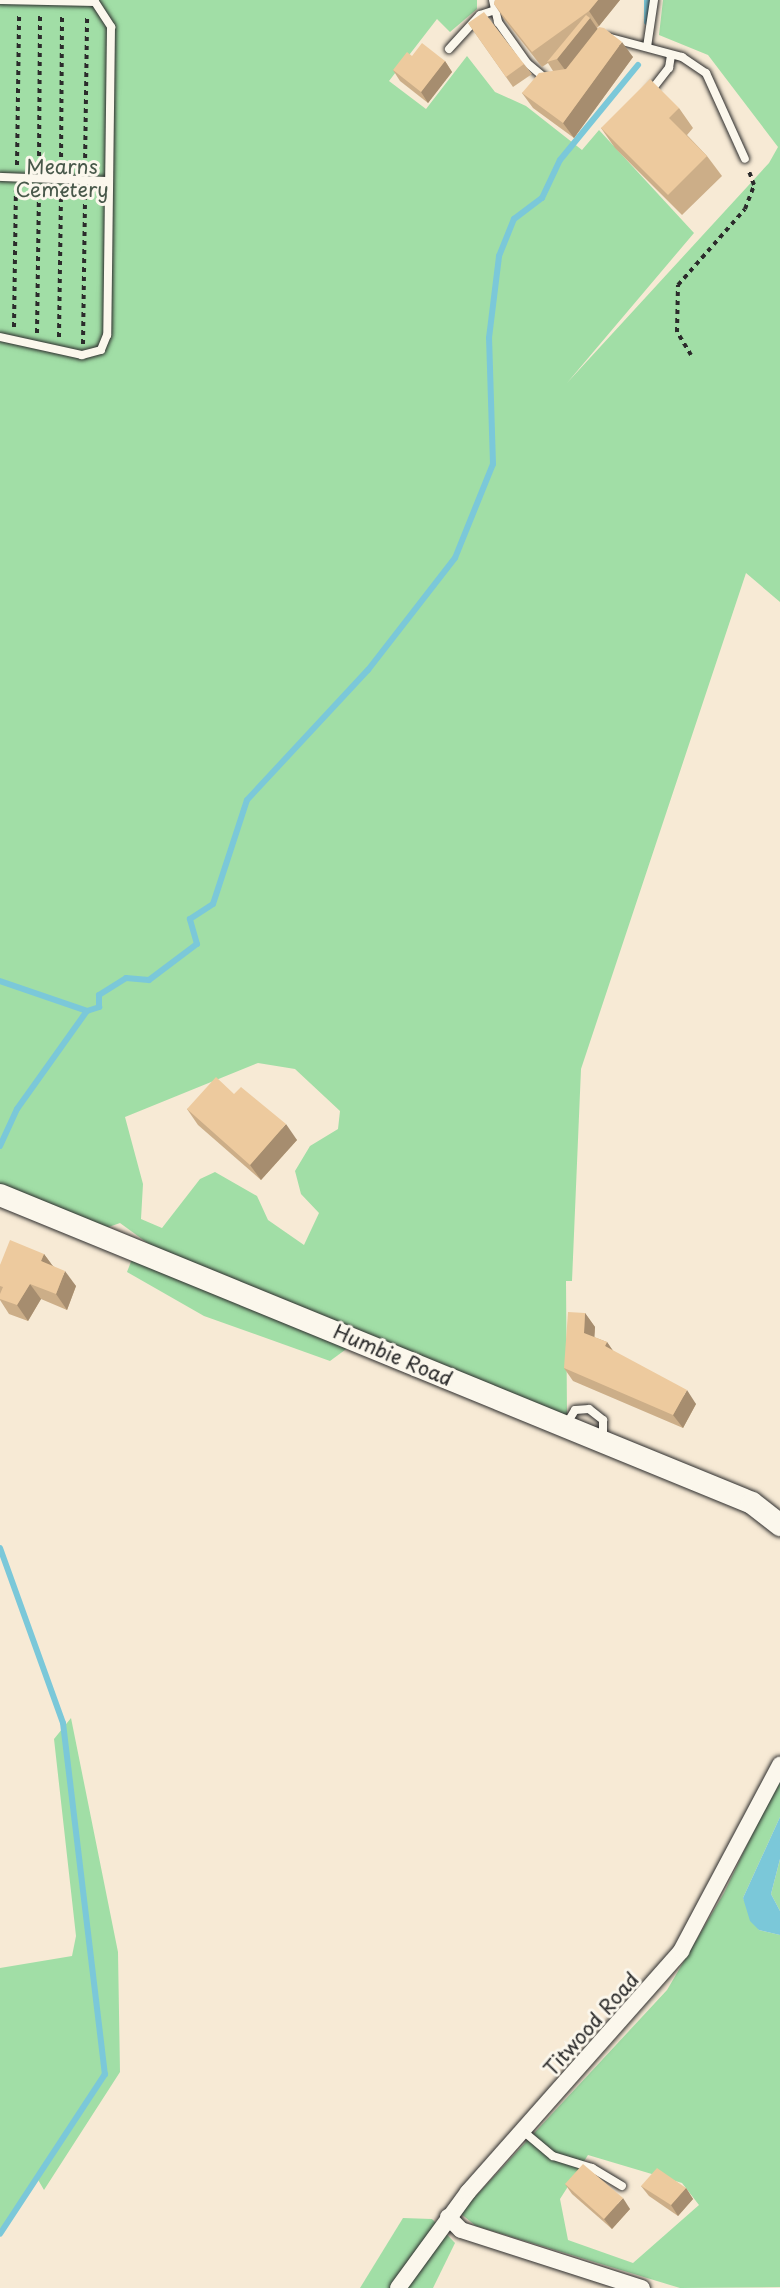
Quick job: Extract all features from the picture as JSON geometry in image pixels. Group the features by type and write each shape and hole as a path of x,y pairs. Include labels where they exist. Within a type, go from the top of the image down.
{"street":[{"name":"Humbie Road","path":"0,1195 752,1503 780,1525"},
{"name":"Titwood Road","path":"398,2288 448,2217 681,1951 780,1765"},
{"path":"448,2217 461,2230 642,2288"}],"lane":[{"path":"0,0 95,2 106,11 111,27 107,335 101,350 82,355 0,338"},
{"path":"493,0 492,11 527,63 556,85"},
{"path":"647,47 654,0"},
{"path":"449,49 480,15 492,11"},
{"path":"602,44 608,35 671,55 706,73 745,159"},
{"path":"639,101 657,86 671,55"},
{"path":"0,177 109,181"},
{"path":"523,2132 553,2156 592,2168 622,2186"}],"path":[{"path":"691,355 678,332 678,285 752,198 745,159"}],"green space":[{"name":"Mearns Cemetery","path":"0,0 477,0 477,9 450,32 437,19 389,81 426,109 467,56 495,92 526,106 582,150 599,130 694,233 567,383 769,163 778,147 708,55 659,35 663,0 780,0 780,602 746,573 581,1069 572,1281 566,1281 567,1416 153,1247 120,1223 103,1229 0,1186","holes":["258,1063 295,1069 340,1111 338,1129 310,1146 295,1171 301,1194 319,1213 304,1245 268,1220 257,1196 215,1172 200,1179 162,1228 141,1219 143,1184 125,1117"]},
{"path":"132,1259 349,1347 330,1361 204,1316 127,1272"},
{"path":"71,1718 118,1952 120,2072 44,2190 37,2178 0,2234 0,1968 72,1956 76,1936 54,1739"},
{"path":"780,1776 780,1817 743,1898 759,1930 780,1935 780,2287 680,2288 476,2226 460,2213 667,1990 724,1893","holes":["588,2155 682,2183 699,2205 633,2263 568,2240 560,2199"]},
{"path":"780,1859 780,1911 771,1894"},
{"path":"403,2218 432,2219 455,2243 433,2288 360,2288"}],"water":[{"path":"780,1817 780,1859 771,1894 780,1911 780,1935 759,1930 750,1921 743,1898"}],"building":[{"path":"495,0 598,0 589,11 532,52 494,4"},
{"path":"484,12 524,64 506,77 468,23"},
{"path":"586,15 590,18 557,59 547,62"},
{"path":"599,27 604,28 622,42 563,123 522,93 539,73 566,69"},
{"path":"422,43 445,61 421,92 393,70 407,52 412,56"},
{"path":"650,79 679,108 669,118 707,156 668,195 601,128"},
{"path":"216,1077 234,1094 241,1087 286,1124 250,1165 187,1109"},
{"path":"10,1240 44,1254 41,1261 65,1271 56,1294 30,1284 17,1305 0,1299 3,1287 0,1286 0,1265"},
{"path":"568,1312 585,1313 584,1333 607,1342 605,1346 687,1390 673,1415 564,1368"},
{"path":"583,2164 623,2198 604,2219 565,2184"},
{"path":"657,2168 686,2188 671,2205 641,2186"}],"waterway":[{"path":"647,0 647,22"},
{"path":"0,981 87,1011 99,1007 99,995 126,978 149,980 197,944 190,919 213,904 247,800 368,670 455,558 493,464 489,338 499,256 514,219 542,198 560,160 638,65"},
{"path":"0,1146 17,1109 87,1011"},
{"path":"0,1548 63,1723 105,2074 0,2234"}]}
